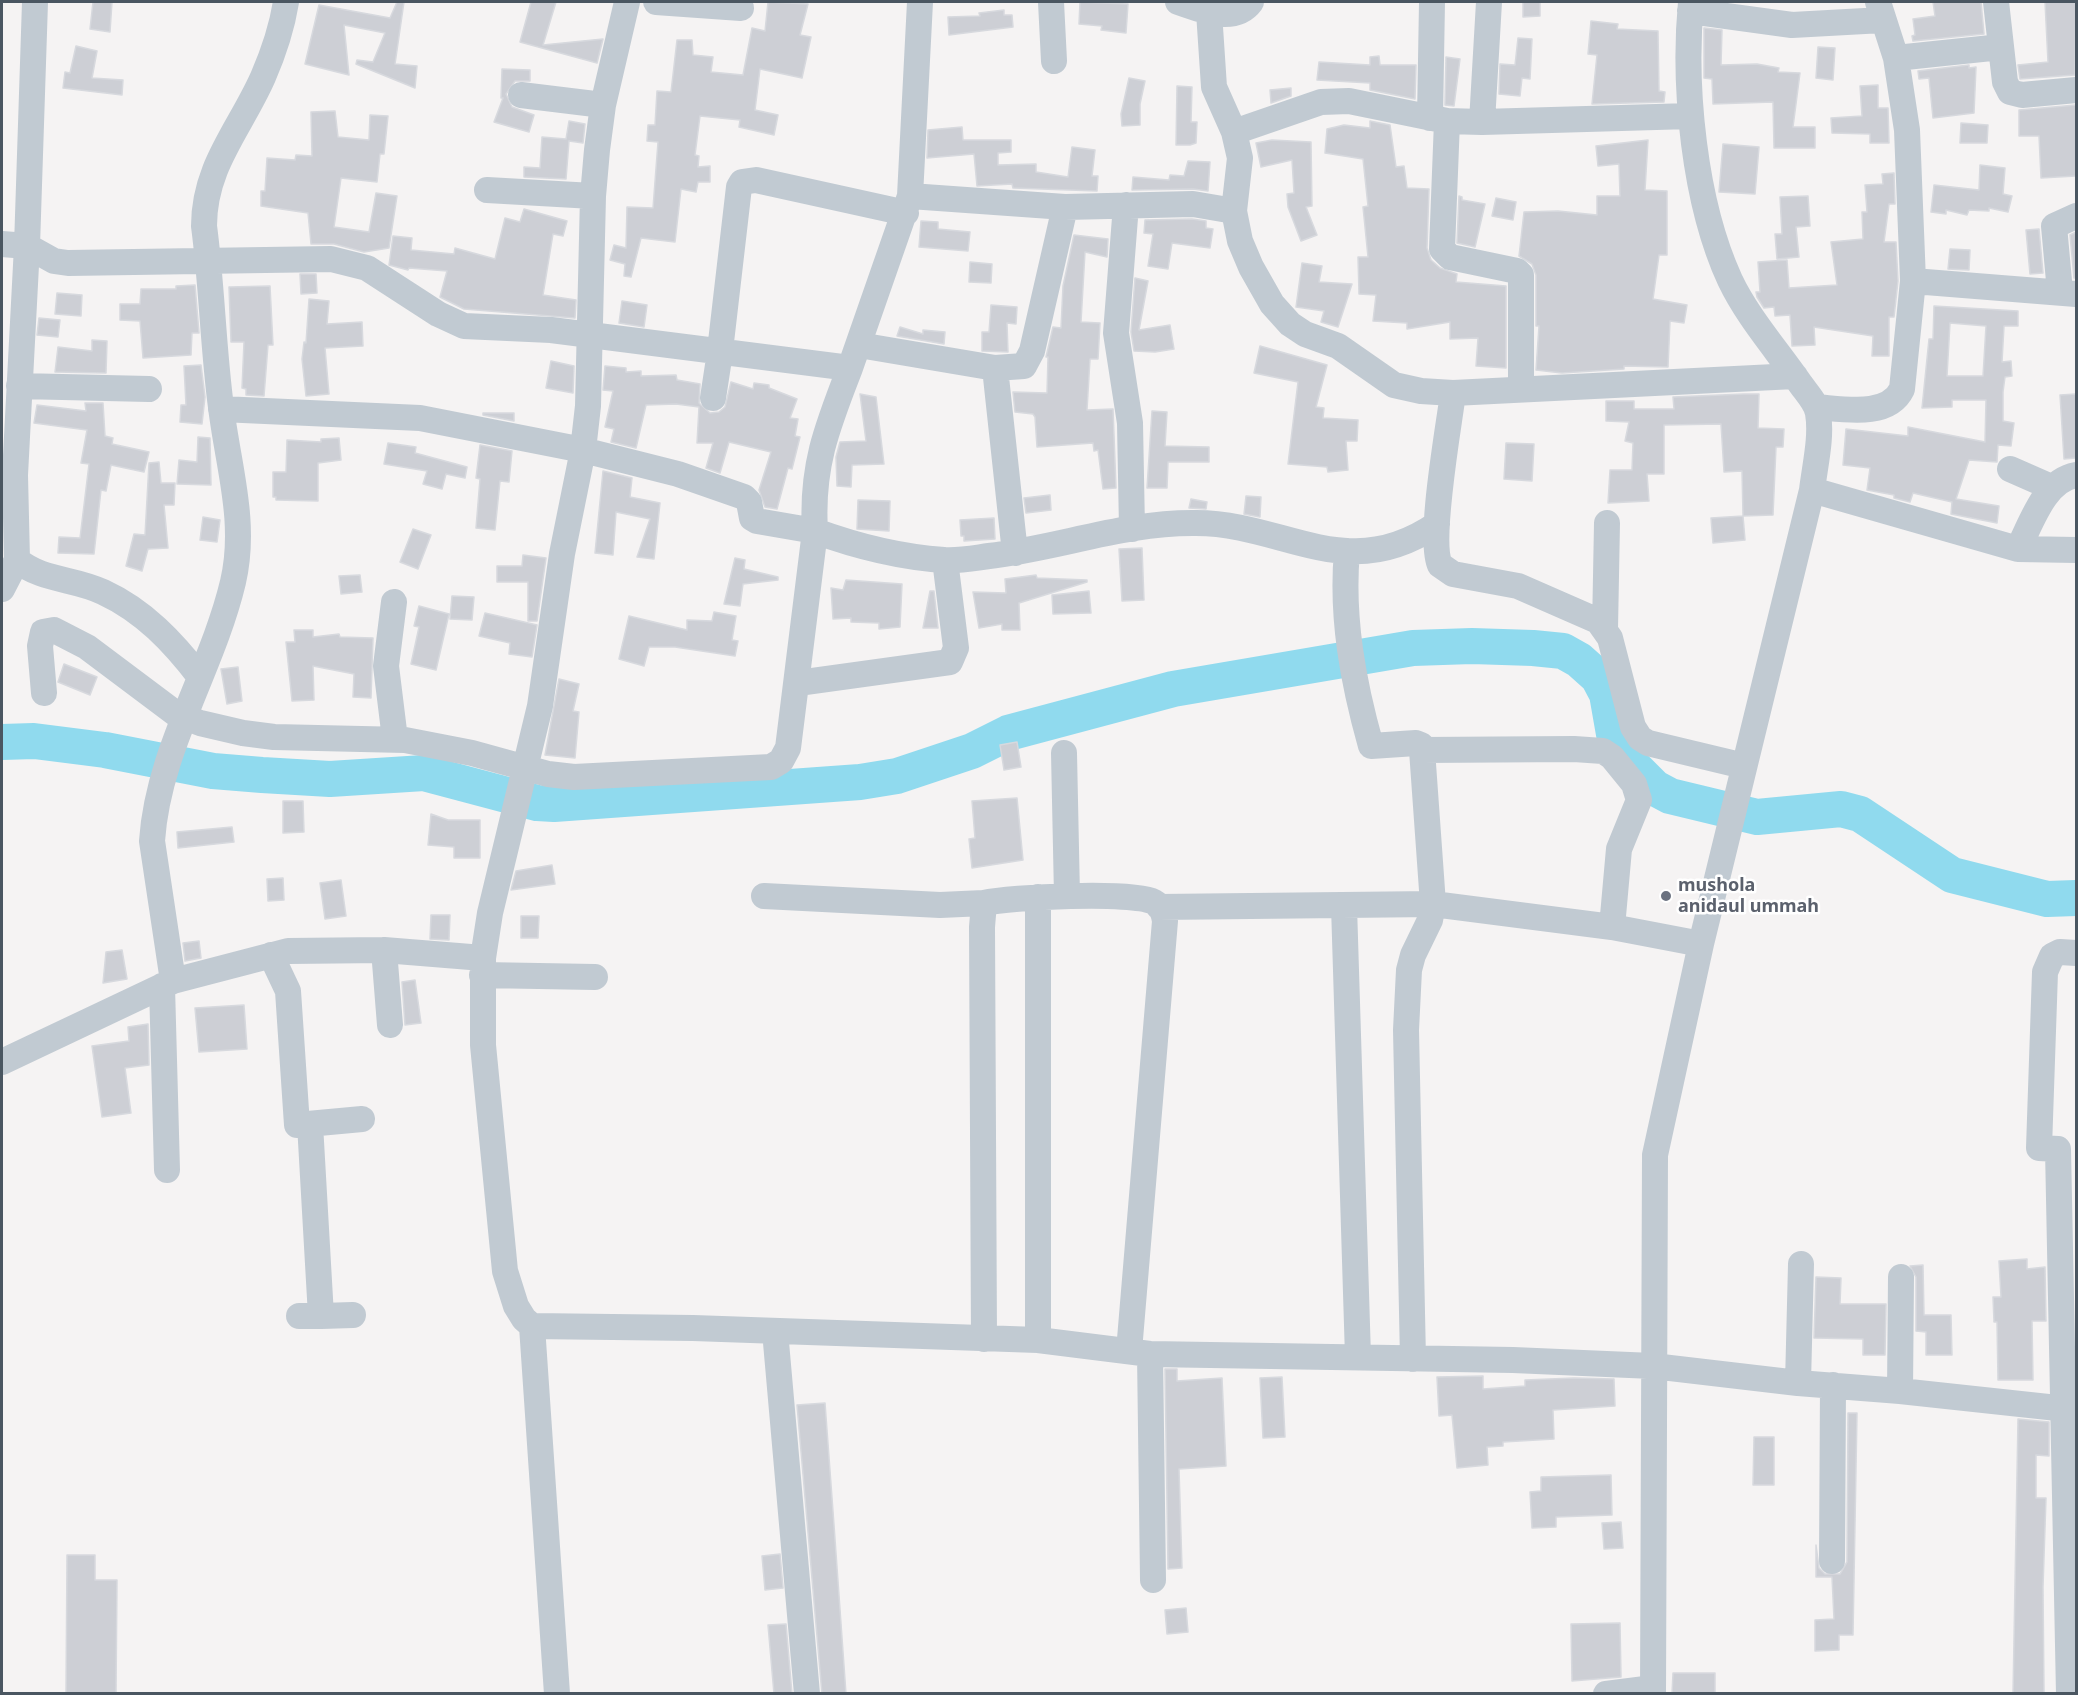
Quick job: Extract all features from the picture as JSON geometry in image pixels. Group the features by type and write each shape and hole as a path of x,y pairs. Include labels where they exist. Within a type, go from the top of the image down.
{"street":[{"path":"2,589 16,560 8,474 19,386 27,246 35,2"},
{"path":"167,1170 167,984 152,841 153,819 179,728 200,677 233,582 238,549 234,483 221,409 204,226 204,201 216,165 263,78 286,2"},
{"path":"627,2 603,105 593,196 588,406 583,450 562,554 540,706 490,913 483,967 483,1045 505,1270 516,1306 524,1319 532,1326 1038,1340 1140,1353 1653,1366 2069,1410"},
{"path":"656,2 741,8"},
{"path":"44,693 40,640 44,632 54,630 87,647 179,728 274,737 395,739 472,753 524,772 574,777 771,767 781,761 788,748 798,683 815,531 815,475 828,428 908,204 920,2"},
{"path":"1051,2 1054,61"},
{"path":"1178,2 1209,12 1238,12 1251,2"},
{"path":"1482,122 1489,2"},
{"path":"1996,2 2005,81 2013,94 2076,90"},
{"path":"1432,3 1442,249 1450,257 1517,271 1521,275 1521,388"},
{"path":"1606,1694 1653,1691 1655,1155 1701,944 1812,490 1819,429 1816,407 1746,307 1731,282 1718,252 1707,213 1691,116 1691,6 1792,25 1881,11 1896,58 1907,130 1913,281 1902,389 1895,401 1878,408 1816,407"},
{"path":"1209,12 1214,87 1234,132 1240,158 1234,211 1240,241 1251,267 1272,304 1290,324 1305,334 1338,346 1394,385 1421,391 1453,393 1795,376"},
{"path":"1896,58 2001,47"},
{"path":"521,95 603,105"},
{"path":"1234,132 1333,100 1349,101 1438,119 1482,122 1691,116"},
{"path":"713,398 738,187 742,182 756,180 908,204 1065,207 1194,204 1234,211"},
{"path":"487,190 593,196"},
{"path":"1126,205 1116,333 1130,423 1132,529"},
{"path":"859,345 995,368 1019,367 1027,363 1065,207"},
{"path":"1913,281 2068,293 2054,226 2076,216"},
{"path":"2,244 27,246 54,261 69,263 331,259 346,261 367,268 438,314 464,326 551,330 720,347 850,368"},
{"path":"995,368 1015,553"},
{"path":"19,386 149,389"},
{"path":"1453,393 1437,524 1437,558 1446,572 1518,586 1587,615 1605,629"},
{"path":"221,409 420,418 583,450 678,474 744,497 749,502 752,518 758,521 815,531 869,548 945,560 1015,553 1132,529 1195,523 1256,531 1312,548 1347,551 1403,543 1437,524"},
{"path":"2010,470 2051,487"},
{"path":"2018,549 2051,487 2076,475"},
{"path":"1812,490 2018,549 2076,550"},
{"path":"1607,523 1605,629 1633,727 1640,738 1648,743 1742,772"},
{"path":"1347,551 1344,596 1347,631 1353,669 1371,746 1416,743 1421,745 1422,750 1433,904 1430,920 1413,955 1409,970 1406,1030 1413,1359"},
{"path":"16,560 29,570 102,591 135,610 171,640 200,677"},
{"path":"798,683 950,662 956,648 945,560"},
{"path":"394,602 386,666 395,739"},
{"path":"1422,750 1574,748 1603,751 1612,757 1634,784 1639,800 1619,849 1612,927"},
{"path":"1064,753 1067,896"},
{"path":"764,896 940,905 1067,896 1141,899 1159,907 1433,904 1612,927 1701,944"},
{"path":"1038,897 1038,1340"},
{"path":"984,903 982,938 984,1339"},
{"path":"1344,906 1358,1357"},
{"path":"1153,1580 1140,1353 1165,921 1159,907"},
{"path":"2,1062 167,984 288,951 384,950 483,967 596,977"},
{"path":"384,950 390,1025"},
{"path":"2069,1694 2067,1149 2039,1148 2045,972 2052,956 2060,952 2076,953"},
{"path":"271,955 288,991 297,1125 362,1119"},
{"path":"310,1124 310,1316 353,1315"},
{"path":"1798,1383 1801,1264"},
{"path":"1900,1391 1901,1277"},
{"path":"532,1326 557,1694"},
{"path":"775,1331 807,1694"},
{"path":"1832,1561 1833,1385"}],"building":[{"path":"93,2 112,2 110,32 90,29"},
{"path":"397,2 404,2 395,64 417,66 415,88 356,64 357,60 373,62 385,33 344,25 349,75 305,64 319,5 390,18"},
{"path":"531,2 556,2 543,45 603,39 597,63 520,42"},
{"path":"768,2 808,4 800,35 811,37 802,78 760,69 755,110 778,115 774,135 739,127 740,120 700,116 695,155 699,156 698,167 710,166 710,182 698,182 696,192 681,189 675,242 641,238 631,277 624,276 625,264 610,260 614,245 626,248 627,207 653,208 658,142 647,141 648,125 655,125 657,91 671,92 677,40 692,40 693,55 713,57 711,72 743,75 752,28 765,31"},
{"path":"1080,2 1128,4 1126,33 1101,30 1102,26 1079,24"},
{"path":"1523,2 1540,2 1540,16 1523,17"},
{"path":"1933,2 1981,2 1984,34 1913,41 1912,36 1915,35 1913,19 1935,16"},
{"path":"2045,2 2076,2 2075,75 2020,79 2018,65 2048,62"},
{"path":"1004,10 1004,15 1012,15 1013,27 949,35 948,17 980,16 979,13"},
{"path":"1591,21 1618,24 1617,29 1658,31 1659,91 1665,92 1664,102 1592,104 1597,55 1588,54"},
{"path":"1704,28 1722,30 1721,65 1757,64 1779,68 1778,72 1800,73 1793,127 1815,127 1815,148 1774,148 1773,102 1713,104 1712,79 1704,78"},
{"path":"1518,38 1532,39 1530,79 1522,78 1520,96 1499,94 1500,64 1515,65"},
{"path":"76,46 97,51 92,78 123,80 122,95 63,88 65,72 70,73"},
{"path":"1818,47 1835,48 1833,80 1816,78"},
{"path":"1379,56 1380,65 1416,65 1415,99 1370,90 1370,83 1317,80 1319,62 1370,65 1370,57"},
{"path":"1446,57 1460,59 1454,106 1445,105"},
{"path":"1969,65 1969,68 1976,67 1974,113 1933,118 1929,78 1919,79 1918,71"},
{"path":"502,69 530,70 530,81 515,81 506,94 512,107 534,115 529,132 494,122 503,98 501,98"},
{"path":"1129,78 1145,81 1140,104 1140,125 1122,126 1121,114"},
{"path":"1878,85 1878,108 1888,108 1889,143 1870,143 1870,134 1832,133 1831,118 1862,116 1860,86"},
{"path":"1177,86 1192,87 1191,122 1197,122 1196,143 1190,145 1176,145"},
{"path":"1291,88 1291,96 1271,103 1270,90"},
{"path":"2076,105 2076,176 2041,178 2039,136 2019,136 2019,110"},
{"path":"335,111 338,137 369,140 370,115 388,116 384,154 380,154 377,182 341,178 334,227 369,232 376,193 397,196 389,248 364,252 334,244 311,244 308,213 261,206 261,191 265,191 267,158 295,160 296,155 312,156 311,112"},
{"path":"569,121 585,124 583,143 569,141 566,179 524,177 524,167 540,168 542,137 566,139"},
{"path":"1370,121 1390,125 1396,167 1404,166 1407,188 1429,189 1427,248 1431,260 1440,268 1457,274 1456,282 1506,286 1506,368 1476,366 1478,338 1450,339 1450,322 1407,329 1407,323 1373,321 1376,295 1359,294 1358,257 1368,257 1363,207 1368,206 1363,159 1325,153 1327,129 1344,125 1370,128"},
{"path":"1961,123 1988,125 1987,143 1960,143"},
{"path":"962,127 963,140 1011,140 1011,152 998,153 998,165 1036,164 1036,172 1068,177 1072,147 1095,150 1092,176 1098,176 1097,191 1013,188 1012,184 977,186 974,154 927,158 928,130"},
{"path":"1272,140 1311,142 1312,206 1306,207 1317,235 1301,241 1288,207 1287,194 1294,193 1292,160 1261,167 1256,143"},
{"path":"1648,140 1645,190 1667,191 1667,255 1659,255 1653,299 1687,305 1684,323 1670,321 1668,367 1624,366 1624,369 1562,373 1536,370 1539,326 1536,326 1536,275 1532,264 1519,256 1524,212 1558,211 1597,215 1597,196 1620,196 1619,164 1598,166 1596,146"},
{"path":"1723,144 1759,147 1755,194 1719,192"},
{"path":"1188,161 1210,162 1208,191 1193,189 1132,190 1133,177 1169,180 1170,175 1184,176"},
{"path":"1980,165 2005,168 2003,194 2012,196 2008,212 1989,208 1989,211 1969,210 1967,215 1946,210 1946,214 1931,212 1934,185 1979,190"},
{"path":"1894,173 1895,204 1889,204 1884,242 1896,242 1898,281 1894,317 1889,317 1889,356 1872,356 1873,336 1814,327 1815,345 1792,346 1790,315 1775,316 1774,307 1764,308 1757,297 1756,292 1760,292 1758,262 1787,260 1789,288 1837,285 1831,242 1863,239 1862,212 1867,212 1865,185 1883,184 1882,174"},
{"path":"1459,196 1462,200 1485,204 1475,247 1457,243"},
{"path":"1808,196 1810,226 1796,227 1799,257 1777,259 1775,234 1782,234 1780,197"},
{"path":"1496,198 1516,202 1513,220 1492,216"},
{"path":"524,209 567,221 563,236 553,234 543,295 576,300 575,318 464,309 440,297 447,271 409,268 408,270 389,265 393,236 412,238 411,250 454,254 455,248 495,259 505,218 520,222"},
{"path":"1145,220 1206,221 1206,228 1213,229 1210,248 1172,243 1168,269 1148,266 1153,234 1144,233"},
{"path":"921,221 938,222 938,229 970,232 968,251 919,247"},
{"path":"2039,229 2043,273 2030,274 2026,230"},
{"path":"2076,232 2076,278 2074,278 2070,235"},
{"path":"1074,235 1108,239 1107,257 1085,252 1081,322 1100,323 1098,359 1090,359 1087,410 1113,409 1116,488 1103,489 1098,450 1094,451 1093,443 1037,447 1035,417 1033,414 1015,412 1013,392 1047,393 1048,357 1046,357 1053,327 1061,328 1063,286"},
{"path":"1950,249 1970,250 1969,270 1948,269"},
{"path":"970,262 992,264 991,283 969,282"},
{"path":"1302,263 1322,266 1319,282 1352,284 1338,327 1321,322 1324,311 1296,307"},
{"path":"300,274 316,274 317,293 301,294"},
{"path":"1135,278 1148,281 1139,330 1170,325 1174,349 1155,352 1134,351 1131,332"},
{"path":"195,285 199,333 192,333 191,355 143,358 140,321 120,320 120,304 140,304 141,289 176,289 176,286"},
{"path":"270,286 273,345 268,345 264,396 246,395 246,389 242,388 244,342 231,342 229,287"},
{"path":"57,293 82,295 81,316 55,314"},
{"path":"309,299 329,301 327,324 362,322 363,346 325,348 329,394 306,396 302,359 304,342 306,343"},
{"path":"622,301 647,305 644,327 619,323"},
{"path":"991,305 1017,307 1016,324 1007,323 1008,352 982,351 982,332 989,332"},
{"path":"1934,306 2018,311 2018,326 2004,326 2002,362 2011,361 2012,376 2005,377 2003,392 2003,421 2014,423 2011,446 1998,445 1997,462 1969,460 1956,499 1999,506 1997,523 1951,514 1952,502 1913,493 1910,502 1894,498 1894,495 1867,490 1870,468 1843,465 1846,429 1908,436 1908,427 1985,442 1986,400 1952,400 1952,407 1922,408 1929,339 1933,339","holes":["1950,323 1986,326 1983,376 1947,376"]},
{"path":"39,318 60,320 58,337 37,335"},
{"path":"900,327 923,334 923,330 945,332 944,344 897,336"},
{"path":"92,340 107,341 106,373 55,372 58,347 92,351"},
{"path":"1260,346 1327,365 1316,407 1324,408 1323,418 1358,420 1357,441 1346,441 1348,470 1328,472 1327,467 1288,464 1298,382 1254,373"},
{"path":"551,361 574,366 573,393 546,388"},
{"path":"201,365 205,397 202,424 180,422 181,405 186,405 184,366"},
{"path":"605,366 626,368 626,372 641,371 641,376 676,375 677,380 700,384 699,403 710,413 719,412 725,407 731,382 753,389 754,383 769,385 769,388 797,399 790,418 798,419 795,436 800,437 792,469 788,468 777,509 765,507 759,490 771,452 729,442 720,473 706,468 713,443 697,443 699,407 676,404 646,405 636,448 611,442 614,429 605,427 613,391 603,390"},
{"path":"860,394 876,397 884,464 852,465 851,487 837,486 836,457 840,442 866,441"},
{"path":"1759,394 1758,428 1784,429 1783,447 1776,447 1773,515 1743,516 1742,471 1724,472 1721,424 1664,425 1664,474 1647,474 1649,501 1608,503 1610,470 1632,470 1633,443 1625,441 1629,422 1606,421 1606,401 1634,401 1634,409 1674,409 1673,397"},
{"path":"2076,394 2076,458 2064,459 2060,395"},
{"path":"85,403 103,403 105,436 113,438 112,444 149,452 144,472 111,465 106,491 101,490 94,554 58,553 59,537 80,538 89,464 81,463 87,430 34,423 37,405 86,411"},
{"path":"1152,411 1167,412 1165,446 1209,447 1209,462 1168,462 1167,488 1147,488"},
{"path":"483,413 514,413 514,421 483,415"},
{"path":"198,437 210,438 211,485 177,484 179,460 197,462"},
{"path":"339,438 341,460 318,463 318,501 276,500 276,497 273,497 273,472 286,472 287,440 321,442 321,439"},
{"path":"388,443 416,447 415,453 467,467 465,478 446,474 442,489 423,484 427,471 384,464"},
{"path":"1506,443 1534,444 1532,481 1504,479"},
{"path":"480,445 512,451 509,482 500,481 495,530 476,528 480,479 476,478"},
{"path":"159,462 161,483 175,483 174,505 164,505 168,548 148,549 142,571 126,566 134,534 145,535 149,463"},
{"path":"603,471 632,478 630,497 660,503 654,559 637,557 650,519 616,512 613,555 595,553"},
{"path":"1050,495 1051,510 1026,513 1024,498"},
{"path":"1246,496 1261,497 1260,517 1244,514"},
{"path":"1191,499 1207,502 1206,509 1189,508"},
{"path":"858,500 890,501 889,531 857,529"},
{"path":"1743,516 1745,540 1713,543 1711,518"},
{"path":"203,517 220,520 217,542 200,540"},
{"path":"994,518 995,539 964,541 964,536 961,536 960,520"},
{"path":"413,529 431,535 418,569 400,562"},
{"path":"1142,548 1144,600 1122,601 1119,549"},
{"path":"523,555 546,558 537,621 528,621 528,582 497,582 497,566 522,566"},
{"path":"735,558 745,560 744,569 778,577 778,580 743,584 740,606 724,604"},
{"path":"360,575 362,592 341,594 339,576"},
{"path":"1036,575 1037,578 1087,580 1087,582 1019,603 1020,630 1002,630 1002,624 979,628 973,592 1006,593 1005,579"},
{"path":"846,580 902,584 900,627 879,629 879,623 851,622 851,618 833,619 831,588 843,590"},
{"path":"930,591 934,591 938,628 923,628"},
{"path":"1089,591 1091,613 1053,614 1052,595"},
{"path":"452,596 474,597 472,620 450,619"},
{"path":"419,606 449,614 436,670 411,664 419,627 414,626"},
{"path":"714,612 736,616 732,640 738,641 735,656 675,647 649,647 644,666 619,659 629,616 687,630 687,620 712,621"},
{"path":"485,613 537,625 532,657 509,654 510,643 479,636"},
{"path":"294,630 313,630 313,637 339,634 340,637 373,638 371,698 353,697 354,674 313,666 314,700 292,701 286,642 295,642"},
{"path":"64,664 97,677 90,695 58,682"},
{"path":"238,667 242,701 227,704 221,669"},
{"path":"559,679 579,684 573,711 579,712 575,758 545,755"},
{"path":"1017,742 1021,767 1004,770 1000,745"},
{"path":"1017,798 1023,860 972,868 969,839 975,838 972,801"},
{"path":"283,801 303,801 304,832 283,833"},
{"path":"431,814 448,820 480,820 480,858 454,858 454,847 428,845"},
{"path":"232,827 234,842 178,848 177,832"},
{"path":"552,865 555,884 511,890 516,871"},
{"path":"283,878 284,900 268,901 267,879"},
{"path":"341,880 346,916 325,919 320,883"},
{"path":"431,915 450,915 449,940 430,939"},
{"path":"521,916 539,916 538,938 521,938"},
{"path":"199,941 201,958 185,961 183,943"},
{"path":"122,950 127,979 103,983 106,952"},
{"path":"415,980 421,1023 405,1025 402,982"},
{"path":"244,1005 247,1049 199,1052 195,1008"},
{"path":"148,1024 149,1065 125,1068 131,1113 102,1117 92,1046 129,1041 128,1027"},
{"path":"2027,1259 2027,1269 2045,1267 2046,1321 2032,1321 2033,1380 1998,1380 1997,1322 1994,1322 1993,1297 2001,1297 1999,1261"},
{"path":"1923,1265 1924,1315 1951,1315 1952,1355 1926,1355 1926,1332 1916,1331 1916,1277 1910,1266"},
{"path":"1816,1277 1841,1278 1840,1304 1886,1304 1885,1355 1863,1355 1863,1339 1814,1338"},
{"path":"1165,1369 1177,1369 1177,1381 1222,1378 1226,1466 1179,1469 1182,1568 1168,1569"},
{"path":"1483,1376 1483,1389 1525,1386 1525,1380 1614,1379 1615,1406 1553,1410 1554,1439 1503,1442 1503,1446 1487,1447 1488,1465 1457,1468 1452,1415 1439,1416 1437,1377"},
{"path":"1282,1377 1285,1437 1263,1438 1260,1378"},
{"path":"825,1403 846,1694 822,1694 797,1405"},
{"path":"1848,1413 1857,1413 1853,1635 1839,1635 1839,1650 1815,1651 1815,1620 1834,1619 1832,1577 1816,1577 1816,1545 1819,1568 1825,1574 1840,1574 1847,1562"},
{"path":"2018,1419 2049,1422 2049,1456 2036,1455 2036,1498 2046,1498 2043,1587 2044,1694 2013,1694"},
{"path":"1754,1437 1774,1437 1774,1485 1753,1485"},
{"path":"1611,1475 1612,1515 1556,1517 1556,1527 1532,1528 1530,1492 1541,1491 1541,1477"},
{"path":"1621,1522 1623,1548 1604,1549 1602,1523"},
{"path":"780,1554 783,1588 765,1590 762,1556"},
{"path":"67,1555 95,1555 95,1580 117,1580 116,1694 66,1694"},
{"path":"1186,1608 1188,1632 1167,1634 1165,1610"},
{"path":"1620,1623 1621,1677 1572,1681 1571,1624"},
{"path":"786,1624 792,1694 774,1694 768,1625"},
{"path":"1673,1673 1715,1673 1715,1694 1672,1694"}],"waterway":[{"path":"2,742 34,741 105,750 213,771 262,775 330,779 424,773 537,803 554,804 860,782 897,776 972,751 1008,733 1173,689 1413,648 1472,646 1533,648 1563,651 1579,660 1598,677 1607,694 1614,734 1621,754 1655,788 1670,796 1757,817 1841,809 1860,814 1952,875 2047,899 2076,898"}],"place":[{"name":"mushola anidaul ummah","path":"1666,896"}]}
